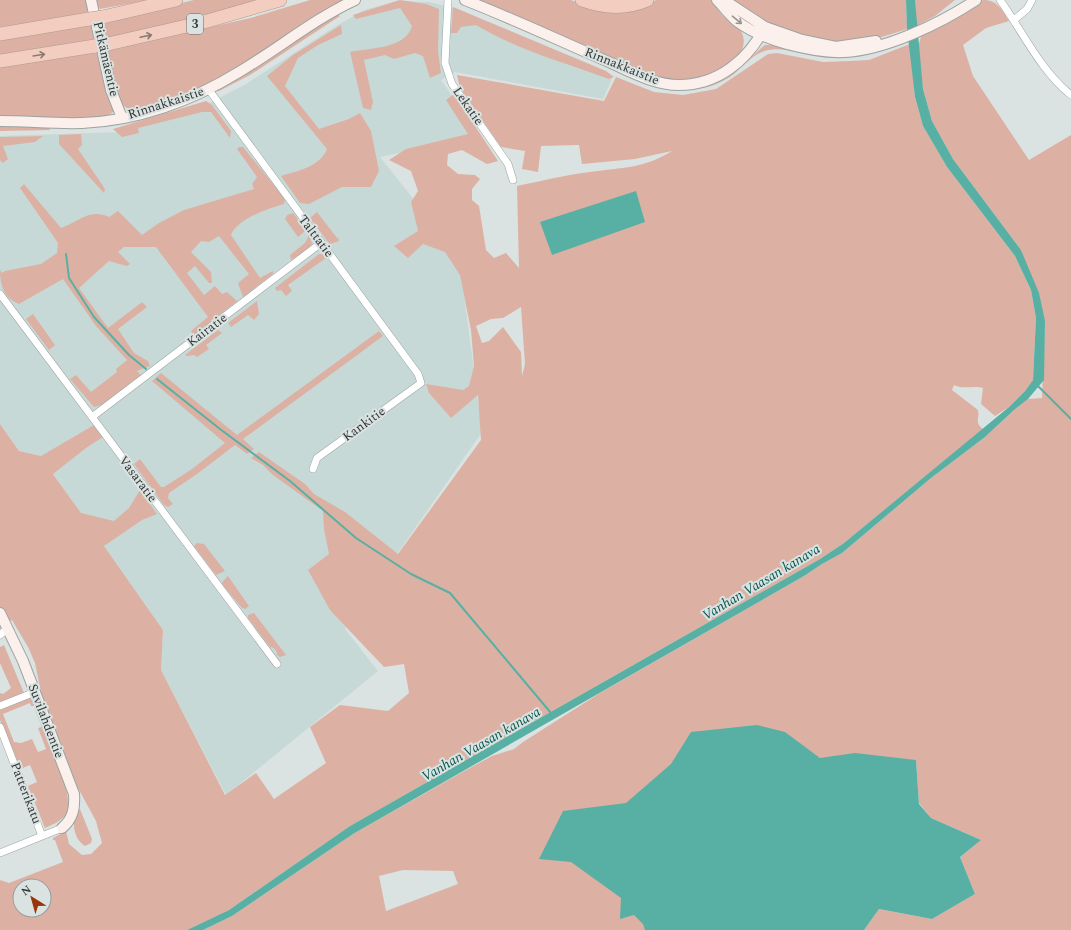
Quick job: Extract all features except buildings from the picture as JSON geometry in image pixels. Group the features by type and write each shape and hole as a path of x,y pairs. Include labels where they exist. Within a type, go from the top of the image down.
{"highway":[{"name":"3","path":"0,34 89,19 176,0"},
{"name":"3","path":"0,61 108,44 204,22 280,0"},
{"path":"582,0 606,6 619,7 636,5 647,0"}],"street":[{"name":"Pitkämäentie","path":"91,0 111,90 122,118"},
{"name":"Rinnakkaistie","path":"0,121 81,123 122,118 170,105 209,90 355,0"},
{"name":"Lekatie","path":"448,0 445,63 452,84 508,164 513,180"},
{"name":"Rinnakkaistie","path":"465,0 641,76 678,85 702,82 722,74 748,54 763,32"},
{"path":"717,0 736,21 763,32 836,47 904,36 948,18 976,0"},
{"path":"724,0 763,32"},
{"path":"921,29 938,19 964,0"},
{"path":"1000,0 1041,63 1071,95"},
{"path":"1014,20 1027,9 1032,0"},
{"name":"Talttatie","path":"209,90 418,374 421,383"},
{"name":"Kairatie","path":"92,417 321,244"},
{"name":"Vasaratie","path":"0,294 277,664"},
{"name":"Kankitie","path":"313,469 317,458 421,383"},
{"name":"Suvilahdentie","path":"0,613 8,628 35,692 74,794 75,806 71,819 62,828"},
{"path":"0,635 8,628"},
{"path":"0,706 35,692"},
{"name":"Patterikatu","path":"0,727 42,836"},
{"path":"0,853 62,828"}],"shaded area":[{"path":"0,0 149,0 100,9 96,3 89,12 58,20 0,27"},
{"path":"194,0 265,0 193,19 106,39 101,22"},
{"path":"310,0 348,0 242,66 176,98 139,110 126,108 119,102 116,109 112,113 102,117 89,119 57,120 0,117 0,66 97,52 100,61 106,50 251,18"},
{"path":"400,0 426,4 439,9 438,51 441,73 430,78 423,56 415,53 394,59 385,55 364,60 373,102 371,110 363,108 350,52 395,43 408,34 412,26 400,8 356,19 353,15"},
{"path":"480,0 571,0 576,2 647,5 656,0 711,0 722,15 740,30 744,43 736,59 728,66 708,76 690,80 662,79"},
{"path":"731,0 906,0 907,29 875,39 856,42 837,42 818,39 799,35 763,20"},
{"path":"906,0 915,0 923,89 932,121 953,159 1021,250 1039,293 1045,321 1044,380 1028,399 985,437 931,478 842,553 353,834 232,916 203,930 187,930 229,910 350,826 820,559 844,543 1009,407 1025,391 1033,380 1036,318 1031,290 1015,256 947,167 923,126 915,97 907,29"},
{"path":"915,0 955,0 935,16 916,26"},
{"path":"983,0 988,0 999,6 1009,21 986,28 963,45 973,76 1029,160 1071,135 1071,930 864,930 879,909 932,919 975,894 960,857 981,840 931,818 919,803 916,760 818,757 710,930 203,930 232,916 353,834 492,756 514,749 600,693 842,553 931,478 985,437 1028,399 1042,398 1045,321 1021,250 953,159 932,121 923,89 918,47 922,33","holes":["403,870 453,871 458,884 386,911 379,876"]},
{"path":"397,1 429,2 458,9 612,79 603,99 455,72 441,80 480,136 380,157 459,256 482,432 345,629 378,671 226,795 161,670 163,630 41,456 19,451 0,424 0,136 122,132 194,111 246,84 336,26 364,10"},
{"path":"456,1 661,86 736,70 765,45 900,43 869,54 847,58 825,58 774,49 759,53 734,74 722,82 709,87 682,90 669,89 629,77"},
{"path":"453,7 606,71 614,77 609,79 524,49 476,25 461,27 457,33 451,33"},
{"path":"337,14 340,16 250,75 217,92 220,88"},
{"path":"93,24 96,40 0,55 0,37"},
{"path":"341,25 342,34 318,45 298,58 285,86 319,129 349,119 360,113 371,131 379,171 371,187 342,187 309,204 300,203 281,176 314,164 324,155 327,149 267,76 293,55"},
{"path":"910,44 915,97 923,126 947,167 1015,256 1031,290 1036,318 1033,380 1025,391 1009,407 995,416 981,404 983,388 954,385 952,390 978,410 978,422 980,427 983,429 844,543 820,559 350,826 229,910 187,930 0,930 0,880 9,883 12,882 12,918 52,918 52,878 22,878 63,862 53,838 66,831 69,844 82,855 91,854 102,843 96,821 72,777 42,697 35,663 28,647 12,620 0,626 0,424 19,451 41,456 94,425 103,437 86,448 53,474 81,513 114,521 129,508 140,490 157,514 142,520 104,546 163,630 161,670 225,795 256,773 274,799 326,763 310,727 340,705 388,711 409,693 404,664 384,667 330,610 308,570 329,554 324,529 323,511 273,475 263,465 251,458 259,452 305,484 314,494 345,512 398,554 481,440 478,395 451,418 429,393 426,384 463,390 469,386 474,366 471,330 460,275 445,252 423,244 408,258 394,246 418,231 411,202 418,191 411,171 389,160 406,149 468,134 446,100 454,94 498,161 487,164 462,150 448,154 447,165 458,174 475,175 480,179 472,189 472,200 479,206 486,250 494,258 506,253 519,268 517,186 571,175 642,164 662,157 672,151 635,159 582,164 579,145 541,146 538,172 522,169 525,151 501,147 460,88 457,75 604,101 616,77 654,92 683,95 716,89 768,54 777,53 823,62 869,60","holes":["521,307 525,364 522,376 521,352 503,327 489,341 482,343 476,326 491,319 503,318"]},
{"path":"206,101 212,105 231,131 230,138 211,112 202,112 138,128 139,133 122,137 113,129"},
{"path":"0,123 49,127 50,130 0,131"},
{"path":"81,134 82,145 78,149 105,189 104,193 59,144 59,135"},
{"path":"43,136 35,142 3,146 8,159 3,163 0,160 0,137"},
{"path":"239,147 243,147 285,199 284,204 247,219 235,229 231,235 260,278 273,271 273,274 243,297 238,283 249,274 219,236 209,242 201,241 191,252 211,272 212,283 209,283 195,266 187,273 204,295 215,286 222,294 227,292 237,301 194,335 191,331 208,317 156,247 124,247 118,252 130,264 127,266 109,261 79,288 108,328 142,302 147,307 118,329 134,353 148,361 150,366 137,371 141,375 102,405 94,407 70,379 76,375 91,392 117,372 116,369 127,360 96,326 63,279 19,304 6,295 2,286 0,270 2,273 5,271 41,264 57,253 58,243 20,188 24,184 61,228 90,215 96,214 109,217 118,211 142,235 159,223 184,210 254,189 252,184 257,177 237,149"},
{"path":"636,191 645,222 552,255 540,222"},
{"path":"317,212 337,238 338,237 339,241 330,244 328,242 310,218"},
{"path":"293,213 305,229 305,231 298,237 285,219 287,215"},
{"path":"309,235 312,243 309,249 291,260 290,255 305,243"},
{"path":"319,254 323,254 326,258 288,285 292,291 286,296 281,290 277,291 275,288"},
{"path":"257,301 259,314 254,320 248,315 231,327 228,323"},
{"path":"33,314 55,345 49,350 26,319"},
{"path":"218,330 222,333 206,345 209,349 197,357 194,355 185,355"},
{"path":"379,331 383,336 243,439 254,449 247,454 235,445 169,493 168,498 173,504 168,507 164,505 134,464 140,459 161,487 164,487 192,469 225,443 152,381 161,373 237,435"},
{"path":"197,543 204,544 225,571 216,575 194,546"},
{"path":"228,576 249,606 245,609 241,607 222,584"},
{"path":"254,613 286,655 280,657 277,655 274,648 270,647 248,618 248,615"},
{"path":"4,645 24,693 0,702 0,693 3,694 11,688 0,663 0,647"},
{"path":"30,697 34,702 33,706 31,706 30,703 3,714 14,742 21,743 32,739 38,752 46,749 38,728 42,727 60,770 67,794 67,812 61,820 45,828 28,786 37,782 30,765 20,769 0,720 0,710"},
{"path":"757,725 785,732 820,758 855,753 916,760 919,804 931,818 981,840 960,857 975,894 932,919 879,909 864,930 645,930 643,924 634,915 620,919 621,898 571,862 539,859 563,811 626,803 671,764 691,732"},
{"path":"80,809 92,839 91,843 85,846 78,839 74,829 75,818"}],"waterway":[{"path":"66,254 69,278 94,317 129,355 146,369"},
{"name":"Vanhan Vaasan kanava","path":"157,379 220,429 290,481 356,538 411,574 450,593 551,713"},
{"path":"1038,386 1071,419"}]}
